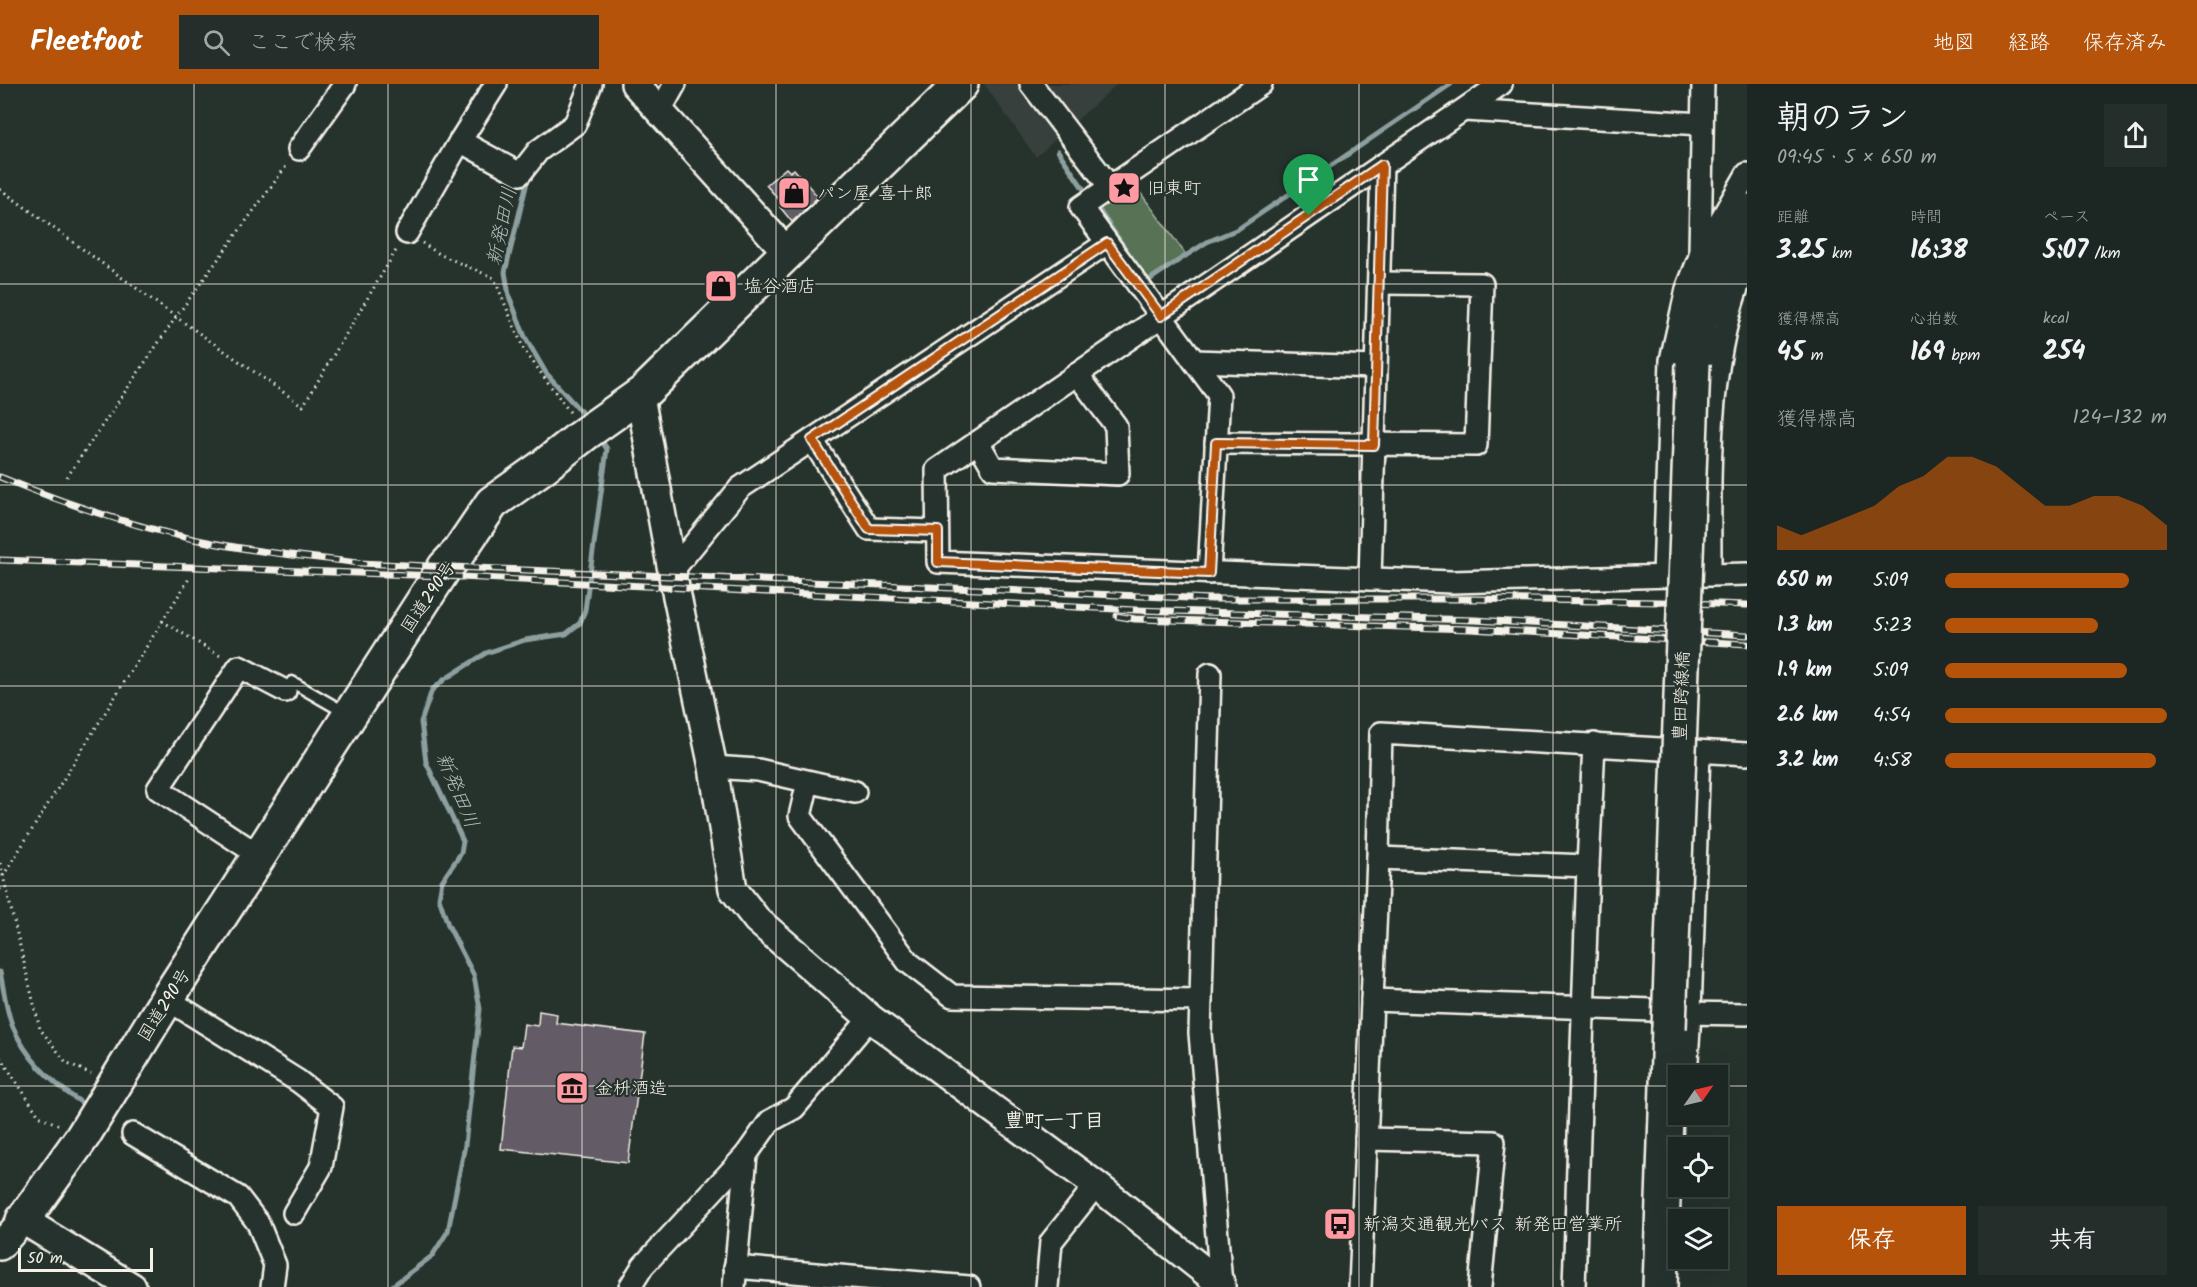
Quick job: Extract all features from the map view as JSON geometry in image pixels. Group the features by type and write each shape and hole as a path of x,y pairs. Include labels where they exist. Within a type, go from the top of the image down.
{"main road":[{"name":"国道290号","path":"23,1220 83,1136 167,999 445,567 458,553 492,503 644,392 961,84"},
{"name":"豊田跨線橋","path":"1674,1065 1693,363 1704,309 1720,266 1747,211"},
{"name":"豊田跨線橋","path":"1660,1287 1673,1125"}],"street":[{"path":"299,148 345,84"},
{"path":"407,233 496,84"},
{"path":"460,141 520,174 538,151 575,124 591,84"},
{"path":"635,84 787,252"},
{"path":"660,111 675,84"},
{"path":"1031,84 1110,187"},
{"path":"1209,573 1219,395 1081,207 1261,84"},
{"path":"1502,84 937,470 938,562 1452,582 1747,574"},
{"path":"1700,256 1703,84"},
{"path":"1464,110 1702,124"},
{"path":"1370,579 1382,165"},
{"path":"1664,576 1671,360 1687,289 1700,256 1747,174"},
{"path":"673,570 740,488 1107,243"},
{"path":"1710,574 1714,403 1723,338 1747,262"},
{"path":"1216,443 1476,444 1482,284 1379,284"},
{"path":"1194,361 1376,367"},
{"path":"978,442 993,468 1118,474 1116,426 1077,374"},
{"path":"644,392 641,402 713,767 733,889 757,920 870,1017 1096,1185 1221,1286"},
{"path":"812,440 869,529 938,531"},
{"path":"260,856 158,789 239,667 288,686"},
{"path":"1210,674 1200,1033 1221,1286"},
{"path":"1360,1287 1382,733 1747,754"},
{"path":"1574,1287 1594,744"},
{"path":"1684,1065 1674,1016 1699,752"},
{"path":"713,767 758,770 855,792"},
{"path":"808,782 800,816 908,962 952,996 1201,1000"},
{"path":"1378,858 1588,866"},
{"path":"167,999 298,1081 332,1107 321,1167 294,1213"},
{"path":"1372,1000 1583,1008 1674,1016 1747,1014"},
{"path":"630,1287 651,1257 746,1155 770,1121 794,1108 870,1017"},
{"path":"134,1134 238,1197 258,1223 274,1265 272,1287"},
{"path":"1366,1139 1494,1142 1480,1287"},
{"path":"746,1155 734,1277 969,1287"},
{"path":"1047,1287 1051,1242 1096,1185"},
{"path":"0,1246 23,1220 132,1287"}],"lane":[{"path":"288,686 350,716"}],"path":[{"path":"67,477 176,317 299,148"},
{"path":"0,189 303,406 407,233 441,255 494,278 524,350 586,433"},
{"path":"3,876 190,577"},
{"path":"162,621 239,667"},
{"path":"0,863 40,1029 66,1062 114,1085"},
{"path":"0,890 6,888"},
{"path":"0,1057 39,1116 83,1136"}],"shaded area":[{"path":"984,84 1117,84 1036,157"}],"green space":[{"path":"1131,180 1187,256 1145,285 1091,208"}],"building":[{"name":"パン屋 喜十郎","path":"786,168 790,172 794,169 818,197 792,222 780,207 783,204 766,185"},
{"name":"金枡酒造","path":"539,1011 557,1014 556,1023 645,1034 628,1163 501,1149 512,1046 521,1047 524,1024 538,1026"}],"waterway":[{"path":"1144,276 1147,281 1207,242 1238,229 1451,84"},
{"path":"1058,151 1089,197"},
{"name":"新発田川","path":"528,178 505,272 509,296 525,337 546,373 583,414"},
{"path":"1095,204 1132,259"},
{"name":"新発田川","path":"391,1287 432,1256 448,1231 465,1145 480,1009 474,976 448,925 439,898 442,881 461,853 463,841 426,762 421,722 432,690 486,653 525,640 566,634 580,623 585,610 607,449 601,440"},
{"path":"0,972 7,1007 19,1039 33,1061 61,1088 82,1103"}],"railway":[{"path":"0,477 53,498 162,532 235,547 359,563 1213,599 1475,599 1747,605"},
{"path":"0,560 440,576 1136,610 1475,620 1747,635"},
{"path":"1117,616 1135,619 1470,629 1747,644"}],"place":[{"name":"旧東町","path":"1124,188"},
{"name":"パン屋 喜十郎","path":"794,193"},
{"name":"塩谷酒店","path":"721,286"},
{"name":"金枡酒造","path":"572,1088"},
{"name":"新潟交通観光バス 新発田営業所","path":"1340,1224"}],"district":[{"name":"豊町一丁目","path":"1054,1120"}],"route":[{"path":"1382,165 1374,445 1216,443 1209,573 938,562 938,531 869,529 812,440 1107,243 1161,316 1309,216 1382,165"}]}
